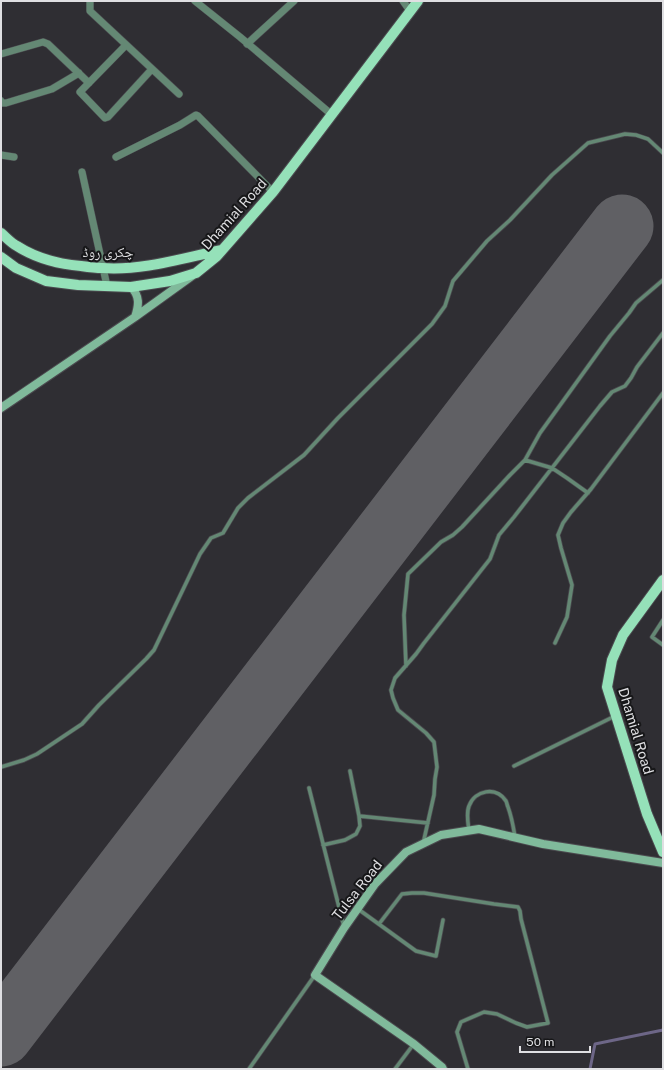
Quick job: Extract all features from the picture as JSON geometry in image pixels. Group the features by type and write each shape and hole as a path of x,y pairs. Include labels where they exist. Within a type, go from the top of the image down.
{"main road":[{"name":"Dhamial Road","path":"196,273 217,256 273,192 418,1"},
{"name":"چکری روڈ","path":"1,232 17,246 49,261 103,269 156,264 222,250"},
{"path":"1,257 16,268 46,281 78,285 131,287 170,280 196,273"},
{"name":"Dhamial Road","path":"663,580 623,635 612,660 607,687 647,814 660,839 663,852"}],"street":[{"path":"90,1 90,11 179,94"},
{"path":"195,1 331,114"},
{"path":"248,44 294,1"},
{"path":"404,1 410,11"},
{"path":"1,54 43,42 48,44 89,82"},
{"path":"126,45 81,91 81,94 105,118 152,69"},
{"path":"1,101 6,103 52,89 79,73"},
{"path":"116,157 180,125 196,115 273,192"},
{"path":"1,155 14,156"},
{"path":"82,172 107,286"},
{"name":"Dhamial Road","path":"1,408 136,317 196,273"},
{"path":"131,287 135,291 139,305 136,317"},
{"name":"Tulsa Road","path":"315,975 344,928 375,884 406,852 441,835 479,829 544,844 663,863"},
{"path":"315,975 414,1044 443,1069"}],"lane":[{"path":"1,767 24,760 37,754 82,724 99,705 146,659 154,650 200,554 211,538 223,533 238,508 248,498 304,455 338,418 432,324 445,306 453,281 487,241 510,220 552,176 588,143 625,134 636,135 648,139 663,153"},
{"path":"406,666 404,615 408,574 441,542 453,535 462,527 525,460 540,432 610,336 636,303 663,280"},
{"path":"423,844 434,795 437,767 434,742 426,733 398,710 390,690 395,678 490,559 499,535 600,406 612,392 624,386 631,378 637,367 663,333"},
{"path":"555,643 567,617 572,584 558,535 563,523 588,493 663,393"},
{"path":"525,460 552,468 588,493"},
{"path":"663,620 652,637 663,645"},
{"path":"514,766 616,715"},
{"path":"323,844 345,840 356,834 360,826 350,771"},
{"path":"309,788 344,928"},
{"path":"469,830 469,804 478,794 492,792 499,795 506,801 513,822 514,837"},
{"path":"359,816 428,823"},
{"path":"379,924 402,894 412,893 424,893 518,907 520,910 548,1023 527,1027 497,1014 484,1012 461,1022 457,1032 468,1069"},
{"path":"357,909 416,951 436,956 443,920"},
{"path":"249,1069 315,975"},
{"path":"395,1069 414,1044"}],"waterway":[{"path":"590,1069 595,1044 663,1030"}],"runway":[{"path":"1,1035 622,226"}]}
